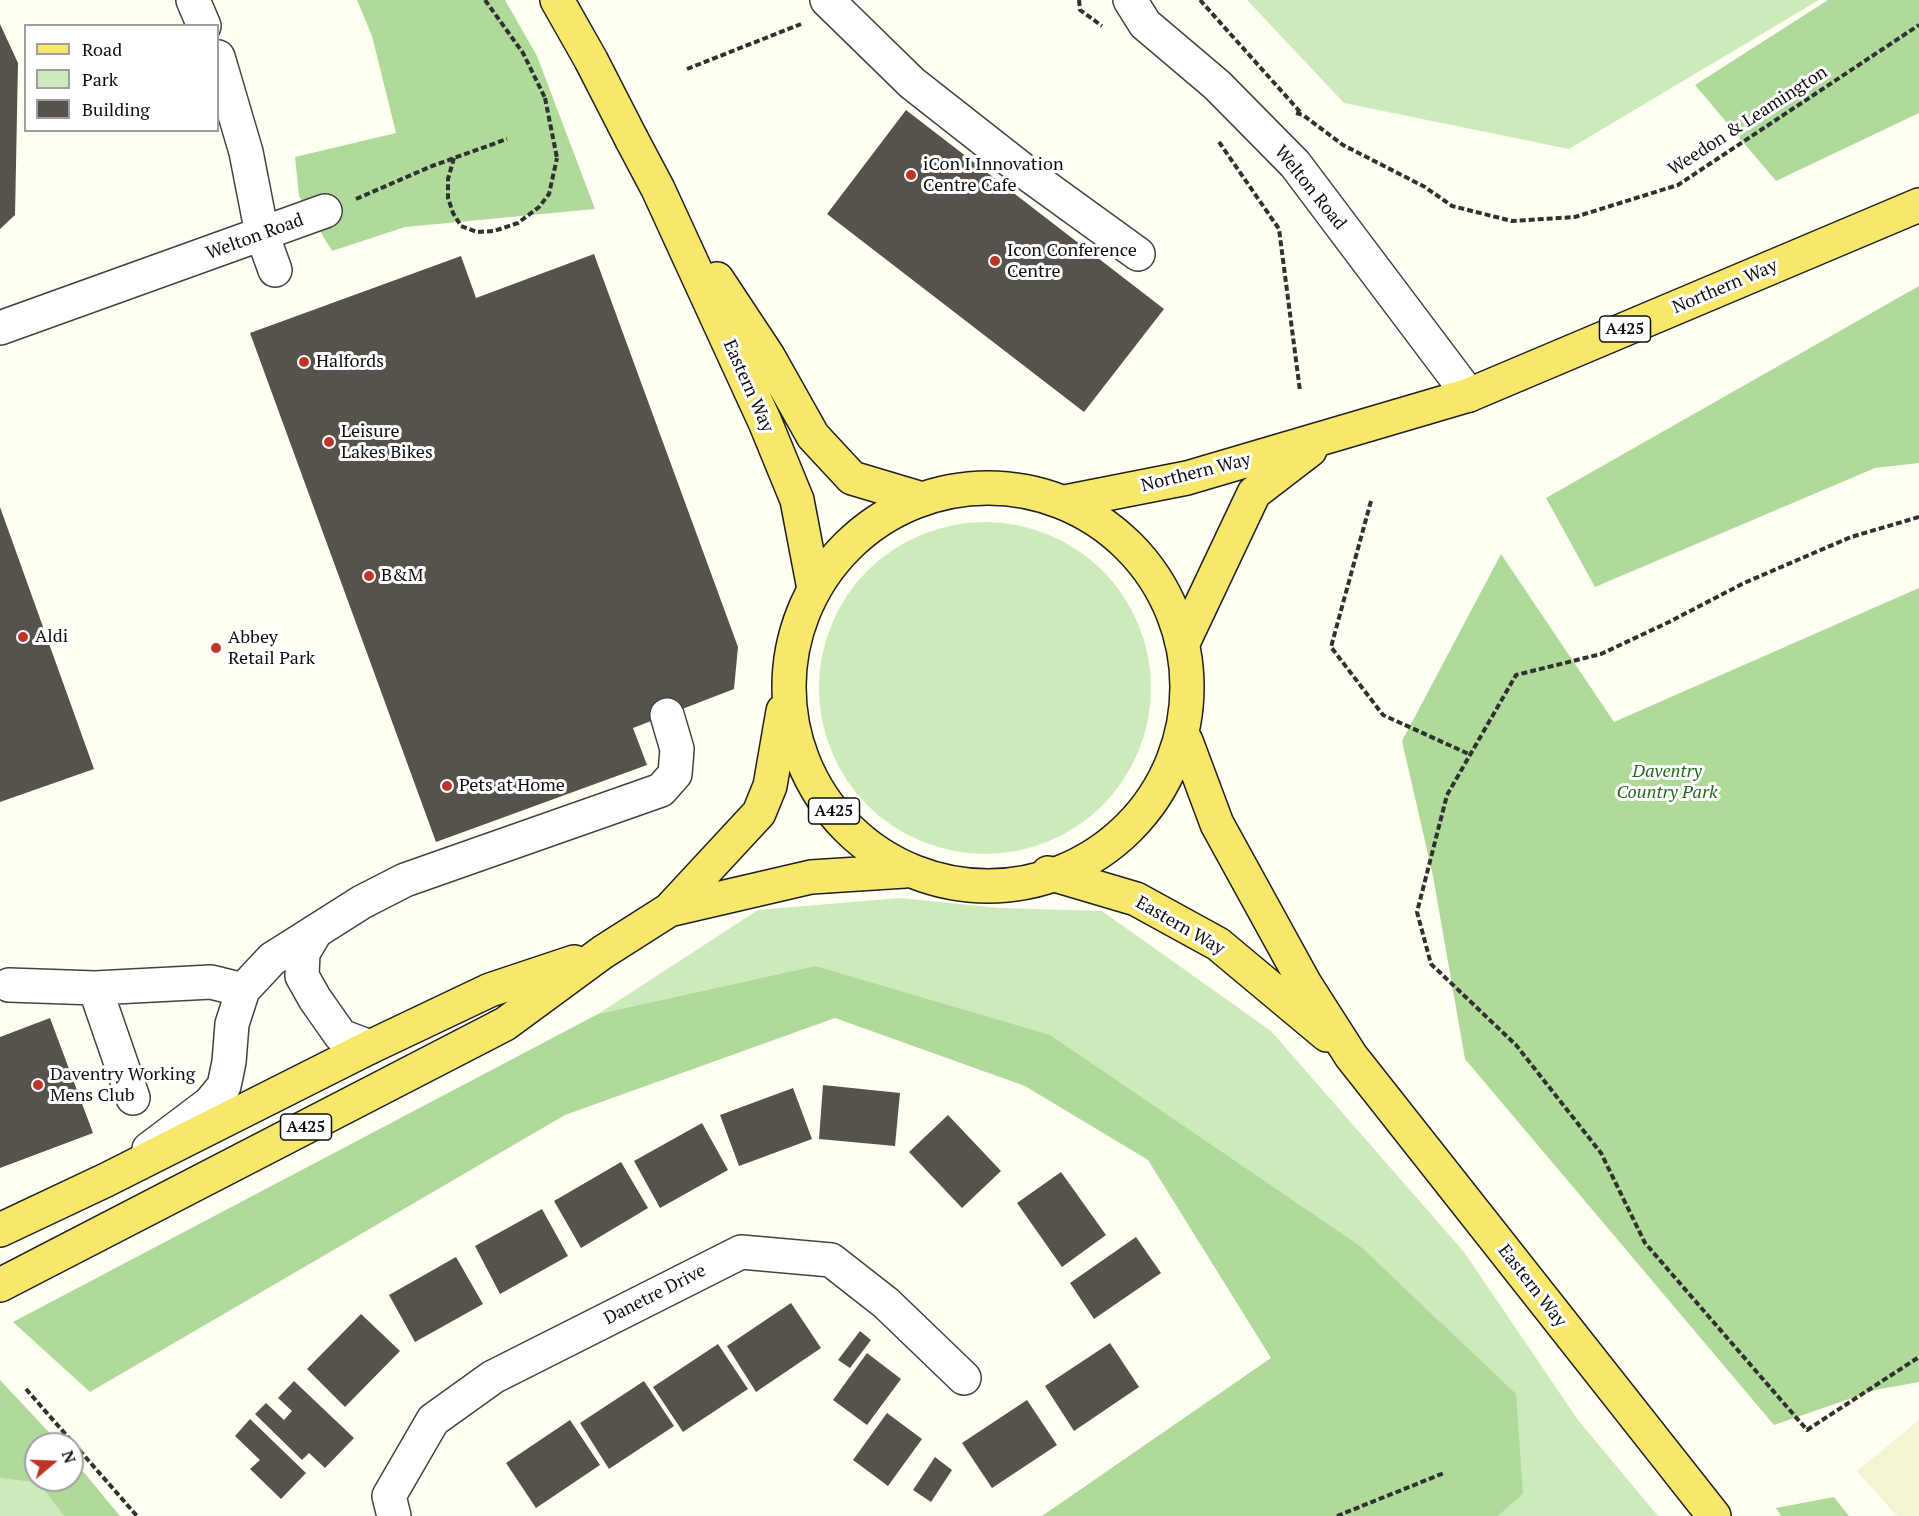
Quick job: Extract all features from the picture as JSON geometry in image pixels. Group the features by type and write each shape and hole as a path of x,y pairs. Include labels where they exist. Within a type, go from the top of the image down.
{"main road":[{"name":"Eastern Way","path":"556,0 591,60 658,189 765,422 797,500 814,589"},
{"name":"Eastern Way","path":"658,189 768,356 813,436 852,478 919,498"},
{"name":"Northern Way","path":"1065,502 1187,478 1469,395 1919,205"},
{"name":"Northern Way","path":"1184,641 1254,493 1326,438"},
{"name":"A425","path":"669,910 811,877 905,871 991,887 1048,873 1107,846 1166,782 1186,741 1191,687 1184,641 1162,591 1144,560 1121,538 1065,502 989,491 919,498"},
{"path":"814,589 837,560 865,534 919,498"},
{"name":"A425","path":"0,1285 506,1024 603,952 669,910 759,813 770,786 784,707 786,668 794,639 814,589"},
{"name":"A425","path":"784,707 808,779 842,822 905,871"},
{"name":"Eastern Way","path":"1186,741 1217,824 1305,984 1351,1056 1714,1516"},
{"name":"Eastern Way","path":"1048,873 1136,899 1218,944 1351,1056"},
{"name":"A425","path":"0,1230 106,1180 369,1047 490,990 603,952"}],"street":[{"path":"193,0 203,24"},
{"name":"Welton Road","path":"1130,0 1145,24 1217,85 1295,164 1469,395"},
{"path":"832,5 912,83 1034,178 1138,254"},
{"path":"219,60 246,153 262,234 275,270"},
{"name":"Welton Road","path":"0,328 325,211"},
{"path":"106,1180 210,1103 224,1086 229,1062 232,1024 243,990 272,959 362,902 405,880 661,790 675,774 677,757 677,749 667,715"},
{"path":"316,931 303,953 302,976 341,1036 369,1047"},
{"path":"9,985 95,988 210,982 243,990"},
{"path":"95,988 133,1098"},
{"name":"Danetre Drive","path":"394,1516 389,1496 433,1420 493,1377 741,1252 831,1260 886,1303 964,1378"}],"path":[{"path":"454,158 448,179 448,198 461,226 477,232 494,231 518,223 539,207 549,194 557,159 545,98 523,52 485,0"},
{"path":"1079,0 1080,10 1107,30"},
{"path":"1200,0 1303,115"},
{"path":"687,69 832,5"},
{"name":"Weedon & Leamington","path":"1292,111 1303,115 1343,145 1425,187 1452,206 1512,221 1575,217 1678,185 1919,25"},
{"path":"1212,132 1279,229 1300,391"},
{"name":"Welton Road","path":"325,211 454,158 507,139"},
{"path":"1371,501 1330,647 1383,715 1471,755"},
{"path":"1919,517 1851,537 1755,579 1601,654 1516,675 1447,795 1417,912 1431,964 1516,1045 1601,1153 1646,1243 1807,1430 1919,1358"},
{"path":"26,1389 138,1516"},
{"path":"1337,1516 1444,1473"}],"green space":[{"path":"357,0 505,0 537,56 595,209 405,227 332,251 299,196 295,157 396,133 372,36"},
{"path":"1247,0 1819,0 1569,149 1344,103"},
{"path":"1828,0 1919,0 1919,113 1776,181 1695,85"},
{"path":"1919,286 1919,463 1875,468 1595,587 1546,498"},
{"path":"985,522 1017,526 1048,535 1077,550 1102,571 1123,596 1138,625 1147,656 1151,688 1147,720 1138,751 1123,780 1102,805 1077,826 1048,841 1017,850 985,854 953,850 922,841 893,826 868,805 847,780 832,751 823,720 819,688 823,656 832,625 847,596 868,571 893,550 922,535 953,526"},
{"name":"Daventry Country Park","path":"1501,554 1614,722 1919,588 1919,1382 1875,1390 1774,1425 1465,1059 1433,876 1402,741"},
{"path":"900,898 999,908 1102,911 1271,1031 1464,1252 1578,1420 1658,1516 1498,1516 1523,1494 1360,1246 815,966 598,1014 758,910"},
{"path":"815,966 1050,1035 1360,1246 1516,1394 1523,1494 1498,1516 1042,1516 1271,1358 1148,1160 1025,1086 835,1018 565,1115 90,1392 13,1322 598,1014"},
{"path":"0,1380 49,1432 24,1432 24,1481 0,1478"},
{"path":"1919,1420 1919,1516 1897,1516 1857,1471"},
{"path":"84,1472 120,1516 64,1516 46,1492 84,1492"},
{"path":"0,1478 24,1481 24,1492 46,1492 64,1516 0,1516"},
{"path":"1834,1497 1849,1516 1781,1516 1776,1508"}],"building":[{"path":"0,24 18,63 15,215 0,229"},
{"name":"Icon Conference Centre","path":"906,110 1164,309 1084,412 827,214"},
{"path":"594,254 738,647 734,689 633,728 647,765 436,842 250,333 461,256 476,298"},
{"name":"Aldi","path":"0,507 94,769 0,802"},
{"name":"Daventry Working Mens Club","path":"50,1018 93,1133 0,1168 0,1037"},
{"path":"823,1085 900,1093 895,1146 819,1139"},
{"path":"793,1088 812,1139 739,1166 720,1115"},
{"path":"948,1115 1001,1171 962,1208 909,1152"},
{"path":"702,1123 728,1170 660,1208 634,1161"},
{"path":"621,1162 648,1208 581,1248 554,1201"},
{"path":"1061,1172 1106,1235 1062,1267 1017,1203"},
{"path":"542,1209 568,1256 500,1294 475,1246"},
{"path":"1136,1237 1161,1273 1094,1319 1070,1283"},
{"path":"456,1257 483,1304 415,1342 389,1295"},
{"path":"791,1303 821,1348 756,1392 727,1346"},
{"path":"361,1314 400,1351 345,1407 307,1369"},
{"path":"860,1331 871,1340 850,1368 838,1360"},
{"path":"1110,1343 1139,1387 1074,1431 1045,1386"},
{"path":"718,1344 748,1389 683,1432 653,1387"},
{"path":"867,1353 901,1379 867,1425 833,1400"},
{"path":"294,1381 354,1438 325,1468 309,1453 302,1460 255,1414 266,1403 284,1420 292,1411 278,1398"},
{"path":"644,1381 674,1426 609,1469 580,1423"},
{"path":"1027,1400 1057,1445 992,1488 962,1443"},
{"path":"887,1413 922,1439 888,1486 853,1460"},
{"path":"250,1419 306,1473 281,1499 250,1469 260,1460 235,1436"},
{"path":"570,1420 600,1465 536,1508 506,1463"},
{"path":"935,1457 952,1470 931,1502 913,1490"}],"place":[{"name":"iCon I Innovation Centre Cafe","path":"911,175"},
{"name":"Icon Conference Centre","path":"995,261"},
{"name":"Halfords","path":"304,362"},
{"name":"Leisure Lakes Bikes","path":"329,442"},
{"name":"B&M","path":"369,576"},
{"name":"Aldi","path":"23,637"},
{"name":"Abbey Retail Park","path":"216,648"},
{"name":"Pets at Home","path":"447,786"},
{"name":"Daventry Working Mens Club","path":"38,1085"}]}
